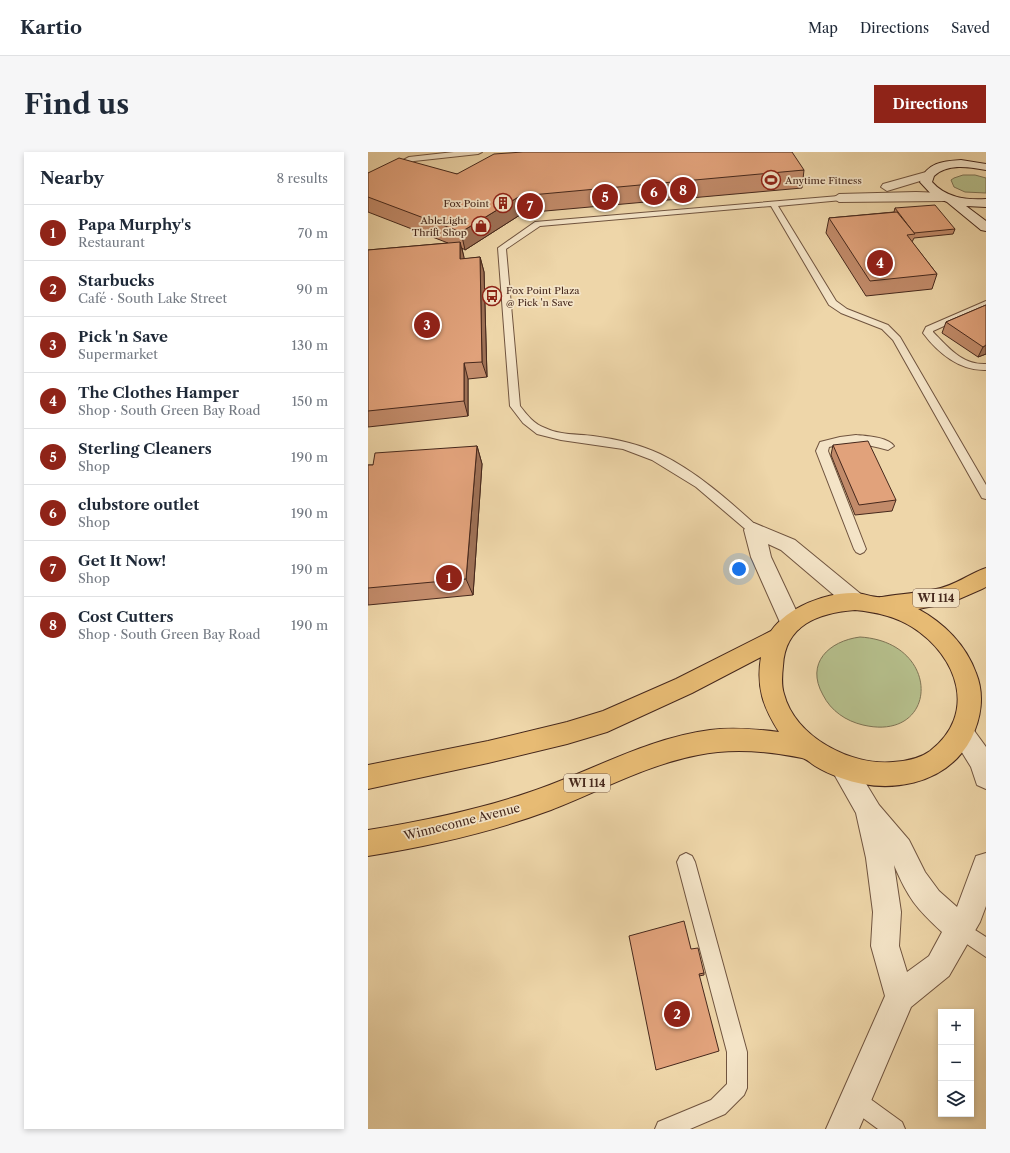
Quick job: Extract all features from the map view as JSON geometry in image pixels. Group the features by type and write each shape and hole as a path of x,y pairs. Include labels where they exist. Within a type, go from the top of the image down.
{"main road":[{"name":"WI 114","path":"882,604 945,597 979,582 986,576"},
{"path":"368,777 509,747 567,733 607,721 684,686 785,630 812,611 829,605 855,602 882,604 914,618 937,634 955,655 967,680 970,701 965,728"},
{"path":"785,630 771,664 772,693 784,721 808,747 824,758 842,767 874,775 906,773 934,763 955,746 965,728 986,701"},
{"name":"Winneconne Avenue","path":"368,843 431,832 493,816 551,797 649,758 690,745 730,739 808,747"}],"street":[{"path":"968,152 986,162"},
{"path":"934,155 938,167"},
{"path":"839,198 902,184 926,176 938,167 958,164 986,167"},
{"path":"926,176 926,182 930,188 947,198 986,227"},
{"path":"839,198 916,196 947,198 963,202 986,203"},
{"path":"754,530 788,545 855,602"},
{"path":"754,530 761,557 785,630"},
{"path":"965,728 982,762 986,777"},
{"path":"842,767 868,810 900,848 915,882 929,901 961,930"},
{"path":"868,810 879,858 887,912 885,946 900,996"},
{"path":"842,1129 900,996 939,966 970,912 986,866"}],"lane":[{"path":"368,182 417,158 478,152"},
{"path":"754,530 720,500 674,466 639,450 598,440 563,437 541,431 525,420 515,406 502,248 538,224 839,198"},
{"path":"773,203 832,303 844,311 885,327 897,339 986,495"},
{"path":"986,304 929,329 928,333 966,367 978,369 986,368"},
{"path":"860,549 822,451 824,444 833,441 861,438 888,446"},
{"path":"665,1129 718,1107 736,1088 737,1052 686,862"},
{"path":"961,930 986,948"},
{"path":"855,1100 895,1129"}],"green space":[{"path":"963,175 975,175 986,178 986,193 965,192 954,187 951,180"},
{"path":"860,637 887,643 906,655 917,672 921,690 917,706 906,720 888,727 863,725 845,718 826,701 818,683 817,673 823,656 839,643"}],"building":[{"name":"Fox Point","path":"523,152 792,152 804,170 520,196 461,232 368,197 368,173 399,158 457,174 494,154"},
{"path":"935,205 955,229 914,233 895,208"},
{"path":"897,212 915,234 907,235 937,274 870,281 829,218"},
{"path":"460,242 460,259 480,257 482,362 464,363 464,401 368,411 368,250"},
{"path":"986,305 986,345 983,347 946,322"},
{"path":"868,441 896,500 859,505 833,445"},
{"path":"477,446 466,579 368,588 368,465 373,465 375,453"},
{"path":"684,921 691,949 698,948 704,973 699,974 719,1051 656,1070 629,936"}],"place":[{"name":"Anytime Fitness","path":"771,180"},
{"name":"Cost Cutters","path":"683,190"},
{"name":"clubstore outlet","path":"654,192"},
{"name":"Sterling Cleaners","path":"605,197"},
{"name":"Fox Point","path":"503,203"},
{"name":"Get It Now!","path":"530,206"},
{"name":"AbleLight Thrift Shop","path":"481,226"},
{"name":"The Clothes Hamper","path":"880,263"},
{"name":"Fox Point Plaza @ Pick 'n Save","path":"492,296"},
{"name":"Pick 'n Save","path":"427,325"},
{"name":"Papa Murphy's","path":"449,578"},
{"name":"Starbucks","path":"677,1014"}]}
